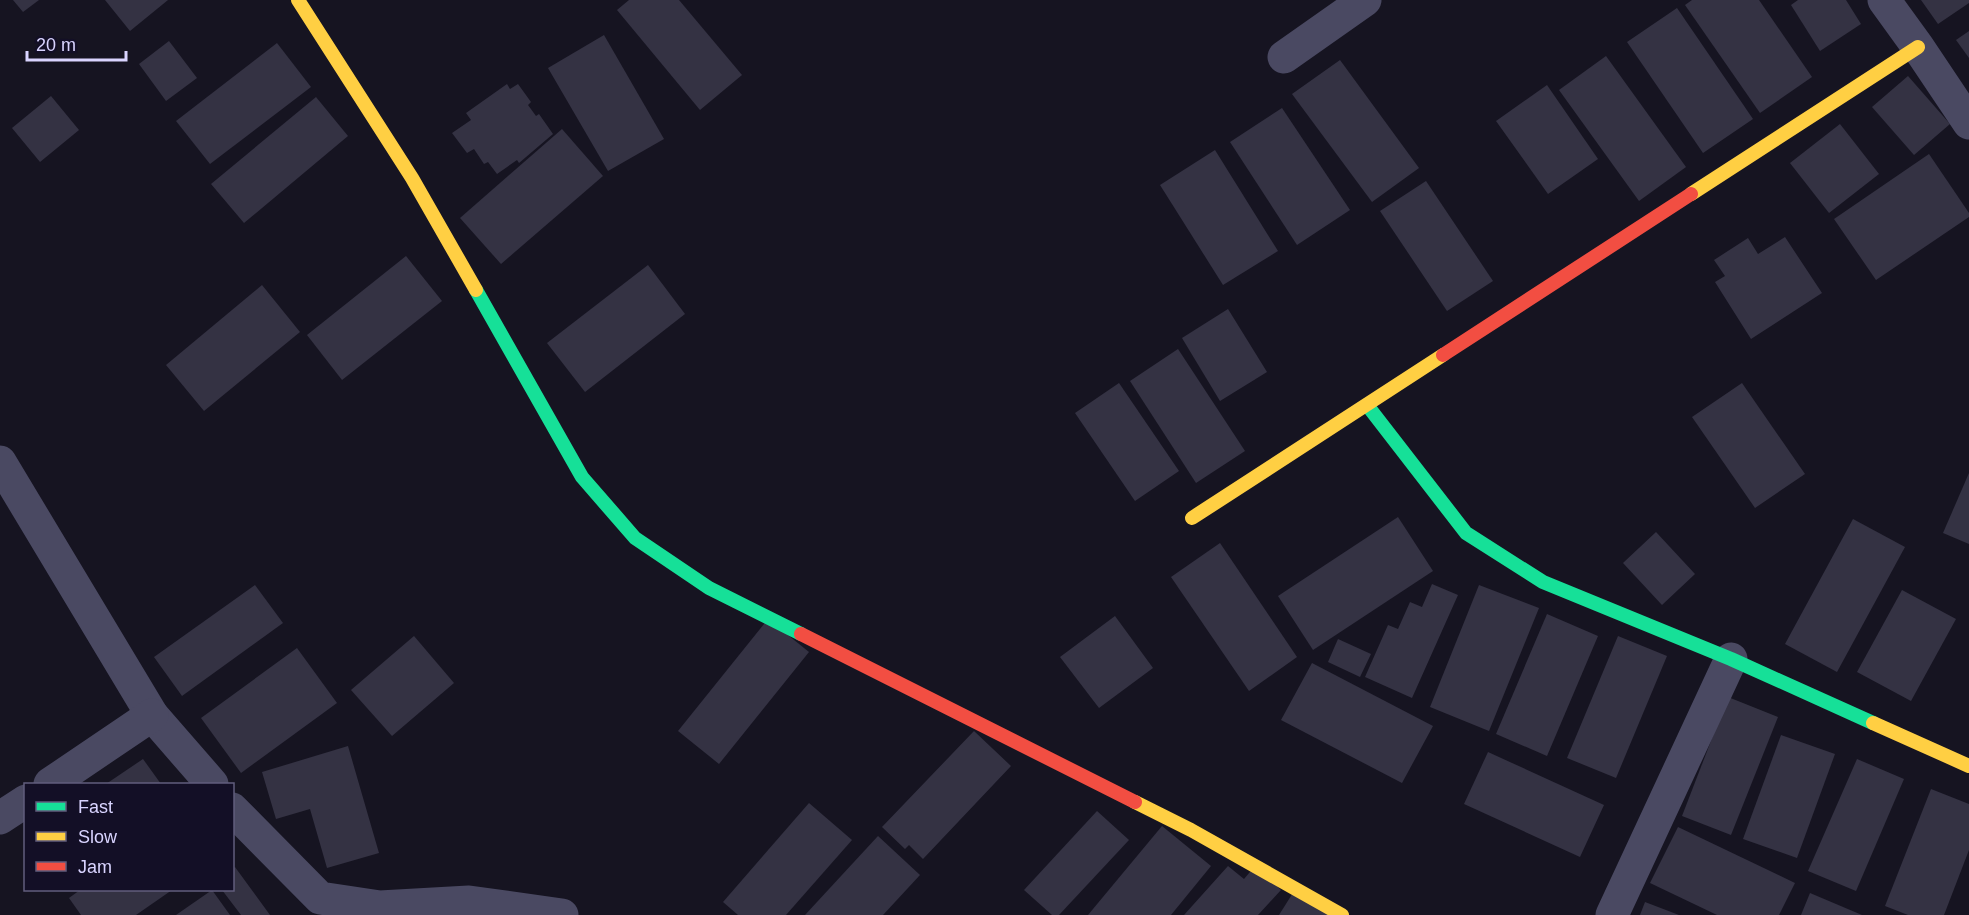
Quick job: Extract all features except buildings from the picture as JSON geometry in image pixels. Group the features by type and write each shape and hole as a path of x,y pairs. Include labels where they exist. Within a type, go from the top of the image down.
{"street":[{"path":"298,0 412,177 582,477 635,538 709,588 1191,830 1342,915"},
{"path":"1284,57 1365,0"},
{"path":"1884,0 1969,123"},
{"path":"1191,518 1918,47"},
{"path":"1367,405 1466,533 1543,582 1731,659 1969,766"},
{"path":"0,462 152,715 211,783"},
{"path":"1612,915 1731,659"},
{"path":"51,783 152,715"},
{"path":"0,818 24,802"},
{"path":"234,811 320,898 379,911 469,903 562,915"}],"traffic: fast":[{"path":"476,290 582,477 635,538 709,588 801,634"},
{"path":"1367,405 1466,533 1543,582 1731,659 1873,723"}],"traffic: slow":[{"path":"298,0 412,178 476,290"},
{"path":"1691,194 1918,47"},
{"path":"1192,518 1443,355"},
{"path":"1873,723 1969,766"},
{"path":"1135,802 1191,830 1342,915"}],"traffic: jam":[{"path":"1443,355 1691,194"},
{"path":"801,634 1135,802"}]}
